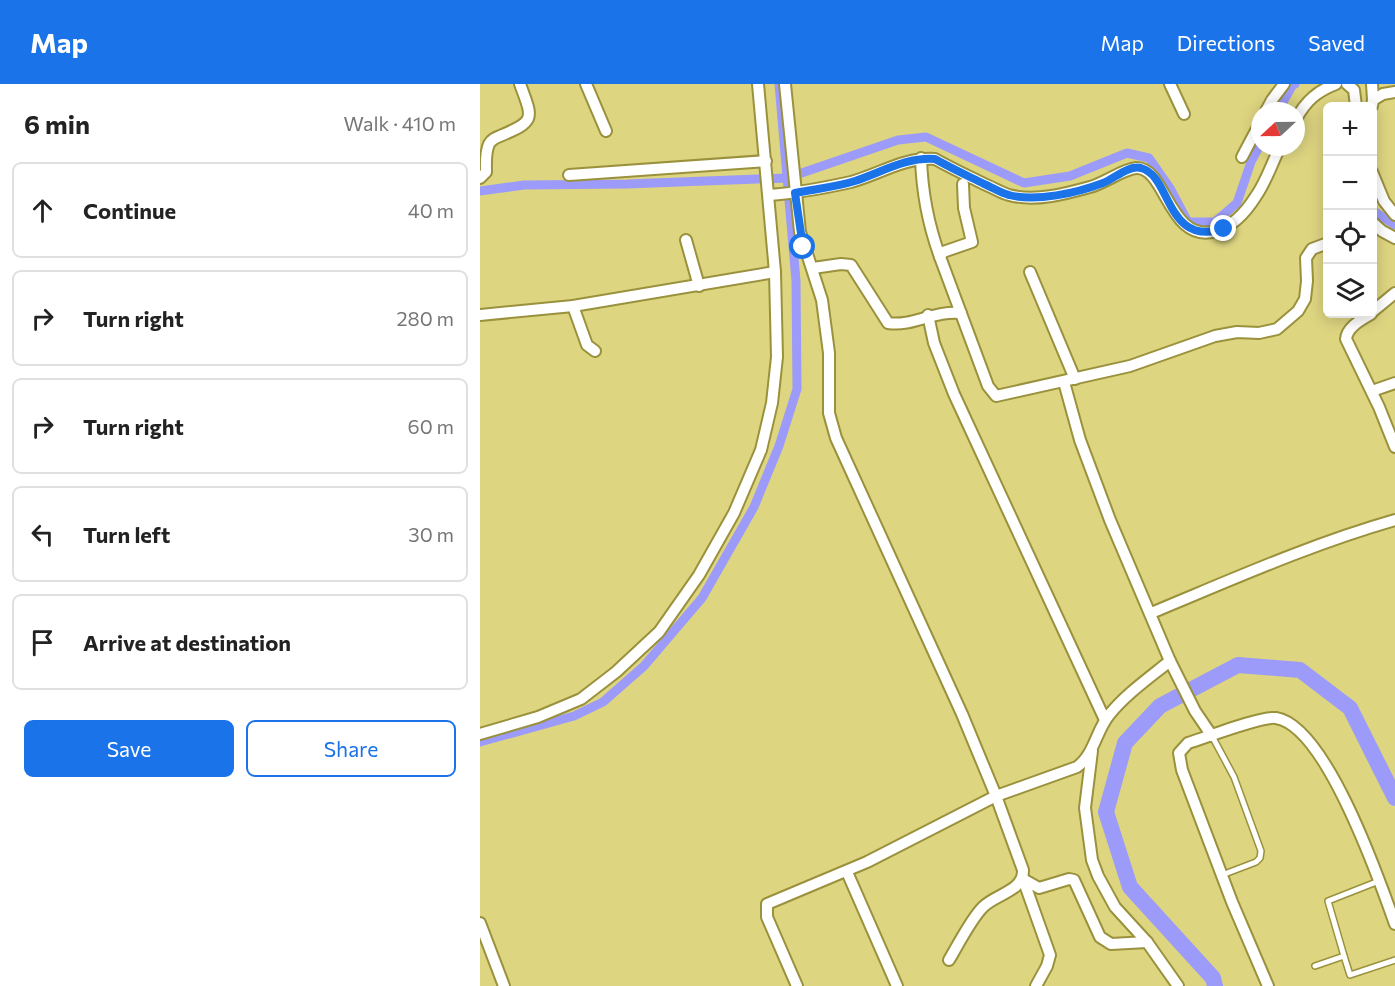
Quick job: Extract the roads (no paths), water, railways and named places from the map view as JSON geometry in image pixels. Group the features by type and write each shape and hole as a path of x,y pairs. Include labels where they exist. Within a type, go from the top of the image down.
{"street":[{"path":"480,178 486,172 486,155 491,141 522,127 528,120 528,108 520,84"},
{"path":"586,84 606,131"},
{"path":"480,734 538,717 582,699 616,672 659,632 699,575 734,513 761,450 772,403 777,357 776,272 758,84"},
{"path":"785,84 801,240 813,268 822,300 829,353 830,413 836,438 944,673 1022,864 1023,879 1050,955 1036,986"},
{"path":"1170,84 1184,114"},
{"path":"1271,102 1284,84"},
{"path":"1305,105 1315,94 1336,84"},
{"path":"1347,84 1354,90 1356,102"},
{"path":"1372,84 1372,102"},
{"path":"1373,102 1383,94 1395,92"},
{"path":"1242,157 1251,140"},
{"path":"769,191 853,181 903,162 921,158 935,159 1008,195 1028,197 1064,195 1104,183 1135,168 1142,168 1152,175 1174,213 1181,220 1201,233 1211,233 1235,222 1257,196 1276,156"},
{"path":"921,158 922,182 929,226 988,386 996,396 1130,366 1215,336 1237,332 1259,333 1277,329 1298,311 1305,299 1306,258 1312,249 1323,245"},
{"path":"569,175 766,163"},
{"path":"940,257 943,252 972,242 964,208 963,184"},
{"path":"1377,185 1383,201 1395,215"},
{"path":"1377,226 1395,238"},
{"path":"686,240 699,286"},
{"path":"813,268 851,265 888,323 900,325 928,315 948,312 962,313"},
{"path":"480,315 573,306 776,272"},
{"path":"1030,272 1075,379"},
{"path":"1377,309 1395,293"},
{"path":"573,306 588,345 595,351"},
{"path":"928,315 934,343 954,394 1105,720"},
{"path":"1365,318 1350,329 1346,335 1349,347 1372,391 1395,447"},
{"path":"1064,382 1090,471 1170,661 1195,711 1212,736"},
{"path":"1372,391 1395,383"},
{"path":"1151,613 1260,568 1395,520"},
{"path":"797,986 767,917 767,904 777,898 847,872 996,796 1082,764 1092,749 1105,720 1125,698 1170,661"},
{"path":"1268,986 1182,770 1179,757 1185,745 1272,718 1287,721 1304,734 1316,748 1333,776 1379,881 1395,924"},
{"path":"1092,749 1085,808 1092,860 1115,907 1148,942 1178,986"},
{"path":"847,872 897,986"},
{"path":"1023,879 1039,888 1069,879 1074,880 1100,937 1111,944 1148,942"},
{"path":"949,960 983,907 1023,879"},
{"path":"480,923 504,986"}],"lane":[{"path":"1212,736 1234,777 1261,851 1260,858 1256,862 1222,875"},
{"path":"1379,881 1328,901 1350,975 1395,960"},
{"path":"1315,966 1344,956"}],"waterway":[{"path":"480,742 574,716 603,702 644,666 702,598 754,507 779,446 797,389 796,281 779,84"},
{"path":"1283,102 1295,84"},
{"path":"480,191 524,185 787,178 898,140 926,137 1024,183 1070,176 1127,153 1149,158 1170,188 1188,222 1215,222 1237,203 1254,156"},
{"path":"1374,210 1395,225"},
{"path":"1215,986 1213,978 1130,887 1106,812 1125,743 1160,706 1238,665 1300,670 1350,708 1395,798"}]}
